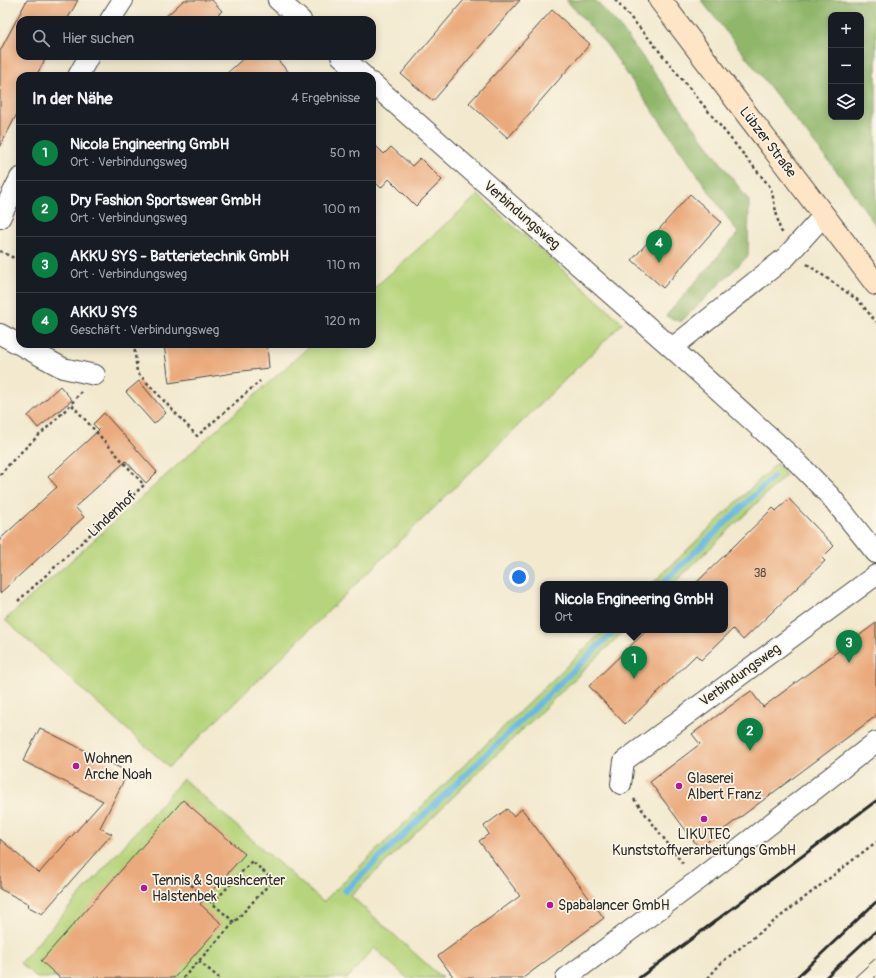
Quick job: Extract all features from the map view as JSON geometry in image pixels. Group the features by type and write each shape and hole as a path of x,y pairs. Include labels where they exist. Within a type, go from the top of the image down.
{"street":[{"path":"113,16 123,0"},
{"path":"278,0 296,16"},
{"name":"Lübzer Straße","path":"660,0 876,284"},
{"path":"80,72 87,60"},
{"path":"346,60 359,72"},
{"name":"Verbindungsweg","path":"376,87 672,348 798,464 831,497 876,553"},
{"path":"0,218 16,186"},
{"path":"672,348 795,248 824,215"},
{"path":"0,334 16,343"},
{"path":"26,348 63,368 95,375"},
{"name":"Verbindungsweg","path":"621,784 624,761 876,575"},
{"path":"566,978 697,881 876,742"}],"path":[{"path":"615,0 646,35 771,188 780,230 806,263 859,301 876,322"},
{"path":"0,251 16,259"},
{"path":"134,348 137,372 197,436 260,381"},
{"path":"0,475 10,463 72,404 95,375"},
{"name":"Lindenhof","path":"18,601 144,484 72,404"},
{"path":"621,784 697,881"},
{"path":"708,978 722,962 876,842"},
{"path":"183,978 273,880 252,861 212,904"},
{"path":"182,877 234,922"},
{"path":"199,961 219,978"}],"green space":[{"path":"566,0 595,0 621,28 749,201 748,256 681,322 666,316 738,233 607,45"},
{"path":"701,0 876,0 876,226 849,187"},
{"path":"478,195 623,323 169,767 5,620 308,348 376,348 376,286"},
{"path":"777,463 786,475 676,581 655,581"},
{"path":"601,633 622,633 351,896 442,978 407,978 374,948 348,978 37,978 20,963 183,779 323,902"}],"building":[{"path":"27,0 78,0 69,16 19,16"},
{"path":"184,0 212,0 222,11 216,16 166,16"},
{"path":"464,0 520,0 433,101 401,74"},
{"path":"552,10 590,44 508,138 469,103"},
{"path":"16,21 16,60 45,60 38,72 16,72 16,116 0,147 0,51"},
{"path":"242,60 278,60 288,72 228,72"},
{"path":"376,146 384,154 391,147 412,166 420,158 442,180 416,206 389,179 381,188 376,183"},
{"path":"690,194 721,222 663,288 632,260"},
{"path":"165,348 267,348 269,368 233,372 169,383"},
{"path":"139,381 166,413 154,424 126,392"},
{"path":"60,386 72,400 38,428 28,416"},
{"path":"104,413 157,472 146,483 126,461 75,507 84,517 0,593 0,539 57,487 48,477 99,430 93,424"},
{"path":"789,499 834,546 822,558 825,561 743,640 733,629 701,660 696,655 625,724 589,686 644,633 728,633 728,581 698,581 773,508 776,511"},
{"path":"876,623 876,716 699,848 650,782 700,744 692,734 751,691 763,707"},
{"path":"40,728 128,772 100,828 112,834 42,914 27,906 29,904 0,889 0,839 39,873 103,801 23,761"},
{"name":"Tennis & Squashcenter Halstenbek","path":"183,800 245,854 200,904 222,924 174,978 60,978 41,961"},
{"name":"Spabalancer GmbH","path":"507,809 513,816 522,809 604,918 523,978 454,978 438,956 520,896 479,841 489,834 484,826"}],"waterway":[{"path":"665,581 773,477"},
{"path":"345,891 612,633"}],"tram line":[{"path":"854,978 876,958"}],"railway":[{"path":"639,978 876,801"},
{"path":"796,978 876,902"},
{"path":"825,978 876,931"}],"place":[{"name":"AKKU SYS","path":"659,263"},
{"name":"AKKU SYS - Batterietechnik GmbH","path":"849,663"},
{"name":"Nicola Engineering GmbH","path":"634,679"},
{"name":"Dry Fashion Sportswear GmbH","path":"750,751"},
{"name":"Wohnen Arche Noah","path":"76,766"},
{"name":"Glaserei Albert Franz","path":"679,786"},
{"name":"LIKUTEC Kunststoffverarbeitungs GmbH","path":"704,819"},
{"name":"Tennis & Squashcenter Halstenbek","path":"144,888"},
{"name":"Spabalancer GmbH","path":"550,905"}]}
